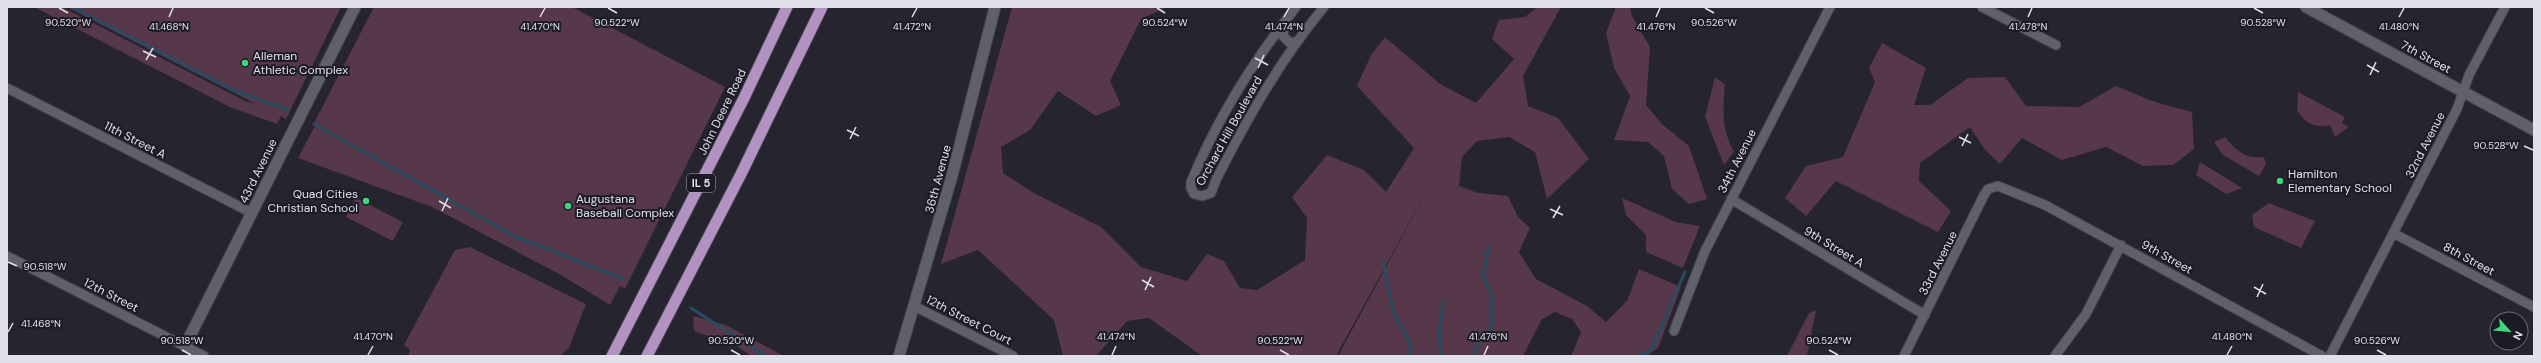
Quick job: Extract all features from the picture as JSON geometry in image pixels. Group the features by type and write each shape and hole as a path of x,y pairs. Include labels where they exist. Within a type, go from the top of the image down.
{"highway":[{"name":"John Deere Road","path":"612,356 744,98 787,7"},
{"name":"IL 5","path":"647,356 741,174 822,7"}],"street":[{"name":"43rd Avenue","path":"185,346 355,7"},
{"name":"36th Avenue","path":"899,356 952,176 995,7"},
{"name":"Orchard Hill Boulevard","path":"1296,7 1255,64 1226,112 1191,182 1191,188 1194,194 1202,196 1211,194 1261,94 1297,41 1324,7"},
{"name":"34th Avenue","path":"1674,331 1695,272 1830,7"},
{"path":"1982,7 2056,45"},
{"name":"7th Street","path":"2306,7 2534,130"},
{"name":"32nd Avenue","path":"2330,356 2457,110 2469,75 2505,7"},
{"path":"1285,21 1283,36 1290,43 1297,41"},
{"name":"11th Street A","path":"7,88 252,213"},
{"name":"9th Street","path":"1998,186 2045,205 2121,245 2322,356"},
{"name":"33rd Avenue","path":"1904,356 1983,197 1988,189 1998,186"},
{"name":"9th Street A","path":"1731,199 1925,315"},
{"name":"8th Street","path":"2393,233 2534,307"},
{"path":"2055,356 2086,314 2121,245"},
{"name":"12th Street","path":"7,256 204,356"},
{"name":"12th Street Court","path":"914,306 1013,356"}],"shaded area":[{"name":"Alleman Athletic Complex","path":"34,7 62,7 245,101 256,104 67,7 341,7 286,119 281,116 277,124 230,107"},
{"name":"Augustana Baseball Complex","path":"374,7 572,7 725,87 625,289 620,286 610,305 561,275 432,207 298,158 316,124 314,123"},
{"path":"1012,7 1167,7 1141,19 1110,81 1121,105 1096,116 1058,91 1030,130 1001,147 1003,173 1034,193 1101,227 1141,267 1187,281 1207,254 1224,261 1240,288 1257,290 1305,260 1307,218 1292,197 1327,155 1364,170 1386,192 1414,148 1357,86 1371,55 1385,37 1440,84 1476,103 1514,59 1492,39 1499,20 1525,17 1537,7 1561,7 1523,76 1528,106 1558,118 1589,159 1547,199 1535,152 1509,137 1477,141 1462,157 1459,186 1478,193 1508,196 1518,217 1530,228 1519,252 1536,279 1587,306 1606,322 1627,301 1639,269 1681,287 1658,348 1647,356 1571,356 1581,332 1572,319 1555,312 1542,319 1523,356 1338,356 1430,185 1336,356 1202,356 1149,318 1127,321 1096,356 1063,356 1054,320 978,250 941,264"},
{"path":"1616,7 1630,7 1632,16 1650,47 1646,105 1662,124 1689,146 1707,199 1689,204 1672,189 1664,156 1648,142 1614,140 1630,96 1614,68 1606,33"},
{"path":"1882,43 1926,68 1914,105 1930,105 1968,78 2005,77 2026,106 2079,107 2116,86 2155,102 2192,112 2194,149 2173,165 2143,166 2106,147 2062,160 2022,138 2000,164 1985,150 1970,127 1920,163 1919,181 1951,211 1938,232 1836,181 1806,216 1785,198 1806,166 1843,157 1875,82 1869,68"},
{"path":"1715,77 1725,84 1725,127 1734,151 1724,165 1705,117"},
{"path":"2298,92 2345,117 2342,123 2349,127 2335,137 2330,125 2320,126 2307,122 2297,110"},
{"path":"2225,137 2237,150 2242,153 2252,157 2264,157 2266,164 2259,176 2223,155 2214,142"},
{"path":"2200,162 2242,188 2226,194 2196,175"},
{"path":"356,198 403,222 393,241 346,217"},
{"path":"1622,198 1676,222 1700,226 1683,268 1646,252 1646,235 1626,215"},
{"path":"2269,203 2315,221 2301,248 2254,227 2252,215"},
{"path":"470,247 586,304 569,348 560,356 408,356 410,350 404,345 455,250"},
{"path":"1816,310 1807,356 1787,356 1809,313"},
{"path":"693,316 726,325 784,356 751,356 737,346 694,331"}],"waterway":[{"path":"72,7 231,89 288,110"},
{"path":"314,124 516,237 624,279"},
{"path":"1475,356 1476,345 1491,328 1491,295 1483,275 1489,246"},
{"path":"1383,261 1393,311 1410,343 1410,356"},
{"path":"1640,356 1651,350 1685,272"},
{"path":"1441,356 1439,334 1443,301"},
{"path":"691,308 766,356"}],"place":[{"name":"Alleman Athletic Complex","path":"245,63"},
{"name":"Hamilton Elementary School","path":"2280,181"},
{"name":"Quad Cities Christian School","path":"366,201"},
{"name":"Augustana Baseball Complex","path":"568,206"}]}
